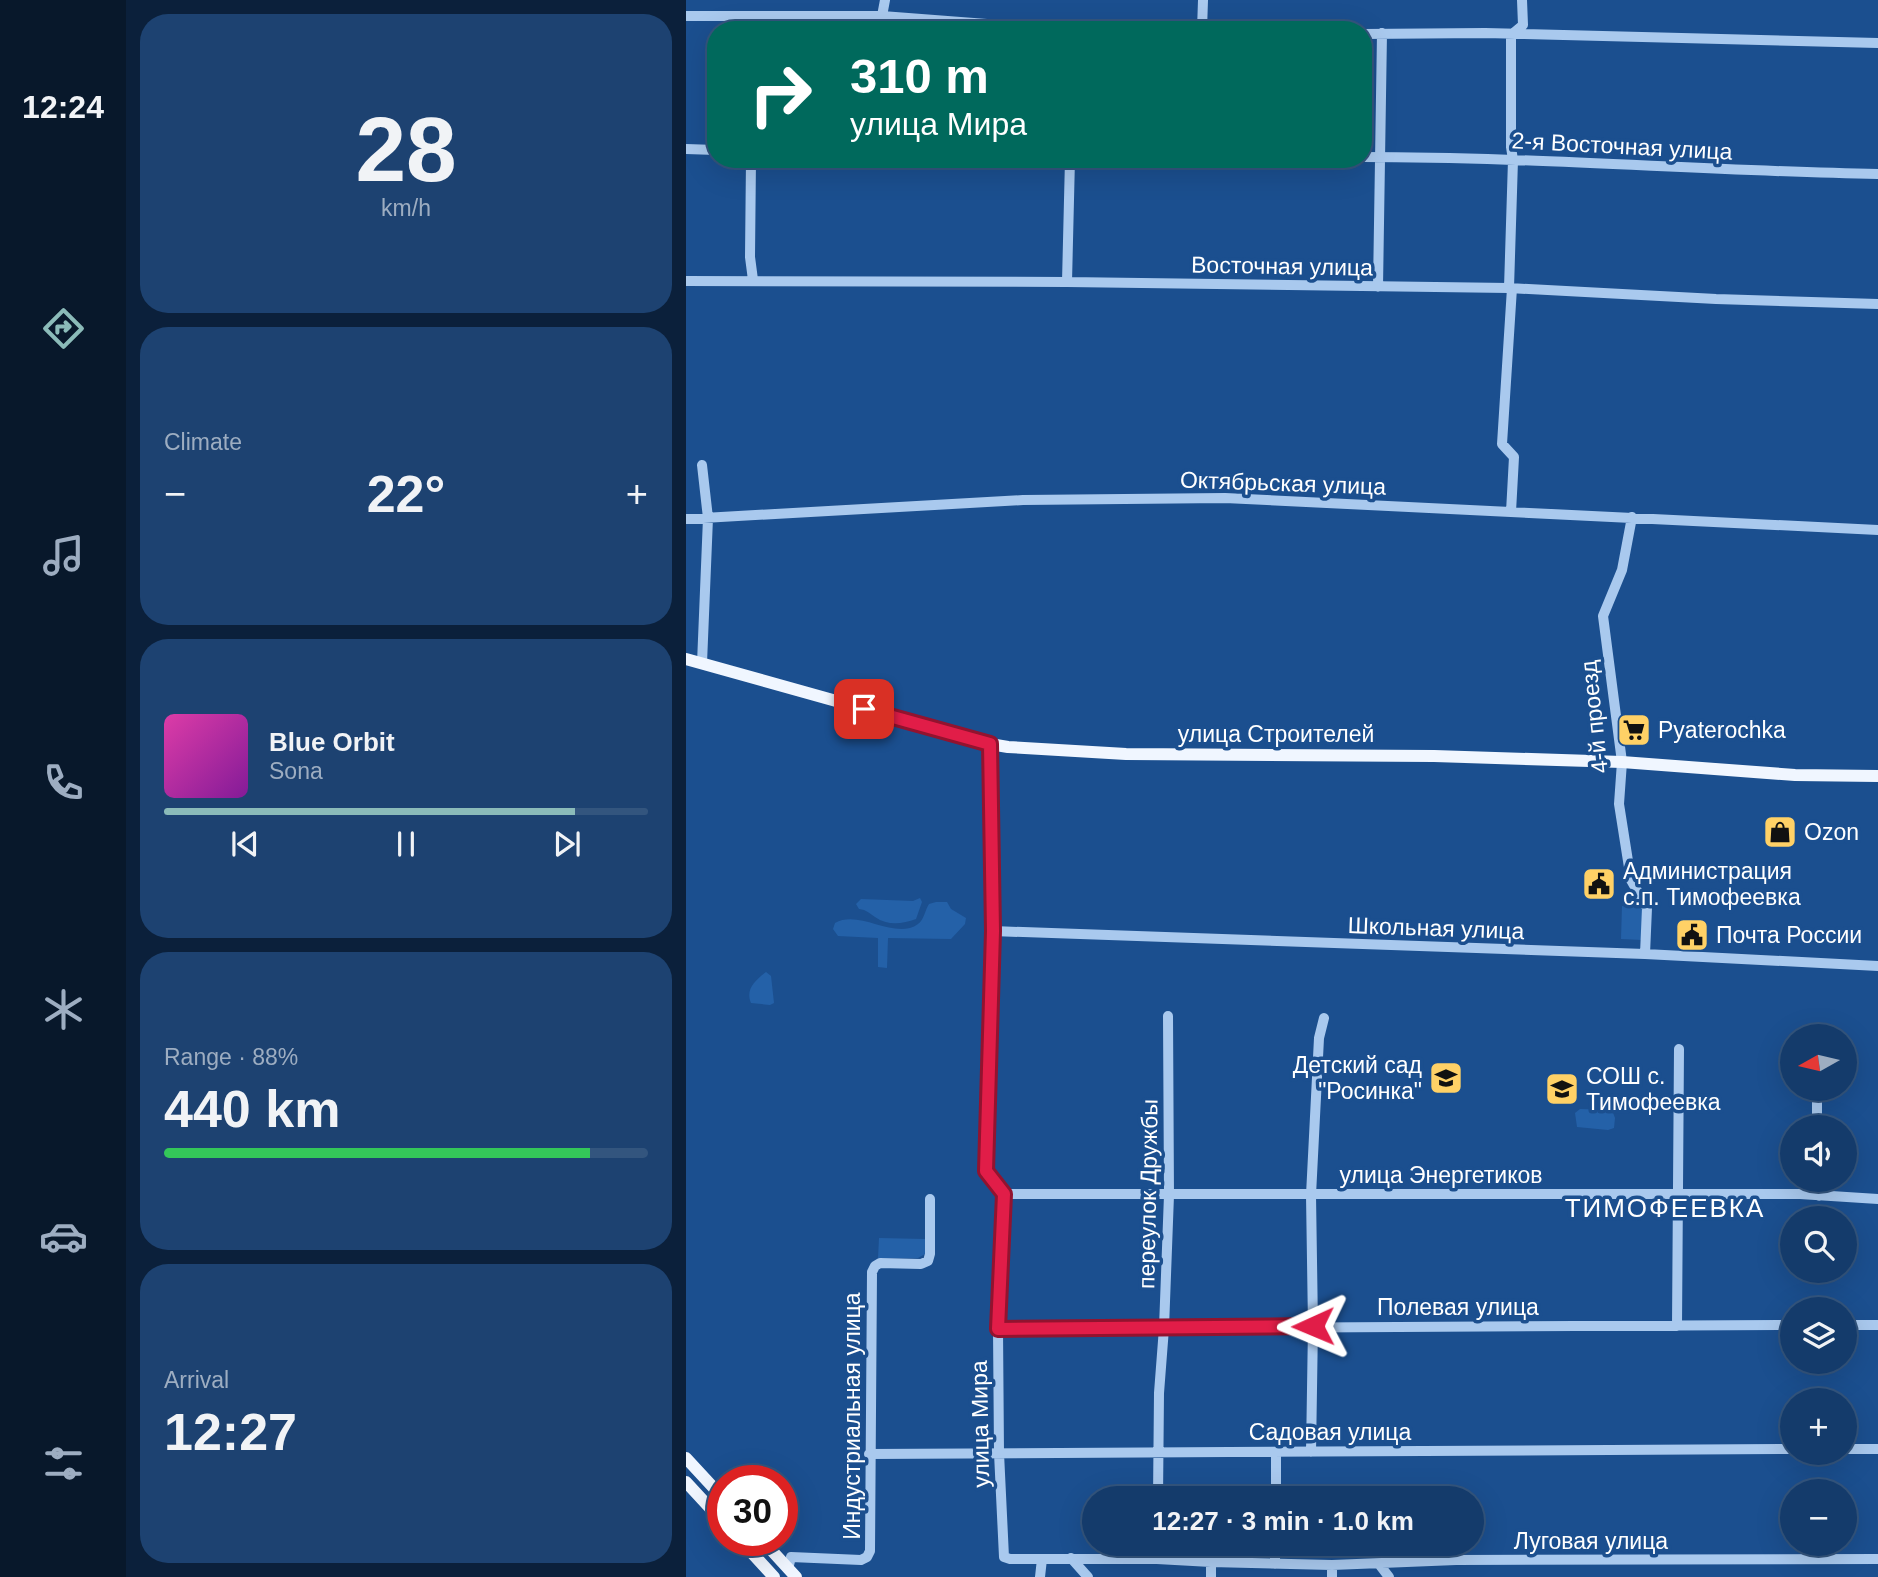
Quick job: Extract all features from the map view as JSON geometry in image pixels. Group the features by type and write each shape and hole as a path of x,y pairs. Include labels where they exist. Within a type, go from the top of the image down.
{"main road":[{"name":"улица Строителей","path":"686,659 990,744 1126,754 1434,756 1622,762 1795,775 1878,776"},
{"path":"686,1458 707,1480"},
{"path":"686,1482 707,1504"},
{"path":"755,1556 774,1577"},
{"path":"777,1556 792,1573"}],"street":[{"path":"882,16 885,0"},
{"path":"1202,21 1203,0"},
{"path":"1511,35 1522,26 1522,0"},
{"path":"686,16 882,16 948,21"},
{"path":"1378,287 1382,33"},
{"path":"1372,34 1878,43"},
{"path":"1511,35 1513,160 1502,444 1514,457 1511,512"},
{"path":"686,149 707,150"},
{"name":"2-я Восточная улица","path":"1372,157 1878,174"},
{"path":"751,168 750,257 753,280"},
{"path":"1067,282 1070,168"},
{"name":"Восточная улица","path":"686,281 1067,282 1510,288 1878,304"},
{"path":"702,465 708,518 702,663"},
{"name":"Октябрьская улица","path":"686,519 1023,500 1225,498 1878,530"},
{"name":"4-й проезд","path":"1632,517 1622,570 1603,616 1622,762 1619,804 1631,880 1647,908 1645,954"},
{"path":"990,744 993,931 986,1171 1004,1194"},
{"name":"Школьная улица","path":"993,931 1645,954 1878,966"},
{"name":"переулок Дружбы","path":"1158,1486 1159,1393 1169,1195 1168,1016"},
{"path":"1311,1452 1311,1195 1319,1038 1324,1018"},
{"path":"1676,1326 1679,1049"},
{"path":"1819,1192 1819,1196"},
{"name":"улица Энергетиков","path":"1004,1194 1678,1194 1878,1199"},
{"name":"улица Мира","path":"1004,1194 998,1329 999,1453 1002,1550 1004,1557 1010,1559"},
{"name":"Индустриальная улица","path":"792,1573 791,1557 861,1560 867,1558 870,1551 872,1272 880,1263 921,1264 928,1261 930,1199"},
{"name":"Полевая улица","path":"998,1329 1780,1325"},
{"path":"1857,1325 1878,1325"},
{"name":"Садовая улица","path":"869,1454 1780,1449"},
{"path":"1857,1449 1878,1449"},
{"path":"1276,1452 1276,1486"},
{"path":"1275,1556 1275,1563"},
{"path":"1071,1558 1088,1577"},
{"name":"Луговая улица","path":"1010,1559 1157,1559 1332,1565 1456,1560 1878,1559"},
{"path":"1040,1577 1042,1559"},
{"path":"1211,1562 1211,1577"},
{"path":"1378,1564 1389,1577"},
{"path":"1332,1565 1332,1577"}],"shaded area":[{"path":"920,898 922,902 916,919 900,923 880,920 859,909 856,904 861,899 913,901"},
{"path":"947,902 951,909 966,918 965,924 951,939 888,938 887,968 878,967 878,938 838,936 833,929 835,923 845,920 899,929 909,928 920,922 929,904"},
{"path":"1622,906 1644,907 1642,940 1621,939"},
{"path":"766,972 771,976 774,1003 751,1003 750,989"},
{"path":"1580,1109 1612,1110 1614,1128 1608,1130 1577,1127 1575,1113"},
{"path":"879,1238 925,1239 925,1254 918,1258 878,1258"}],"place":[{"name":"Pyaterochka","path":"1634,730"},
{"name":"Ozon","path":"1780,832"},
{"name":"Администрация с.п. Тимофеевка","path":"1599,884"},
{"name":"Почта России","path":"1692,935"},
{"name":"Детский сад \"Росинка\"","path":"1446,1078"},
{"name":"СОШ с. Тимофеевка","path":"1562,1089"}],"district":[{"name":"ТИМОФЕЕВКА","path":"1665,1208"}],"route":[{"path":"864,709 990,744 993,931 986,1171 1004,1194 998,1329 1313,1326"}]}
